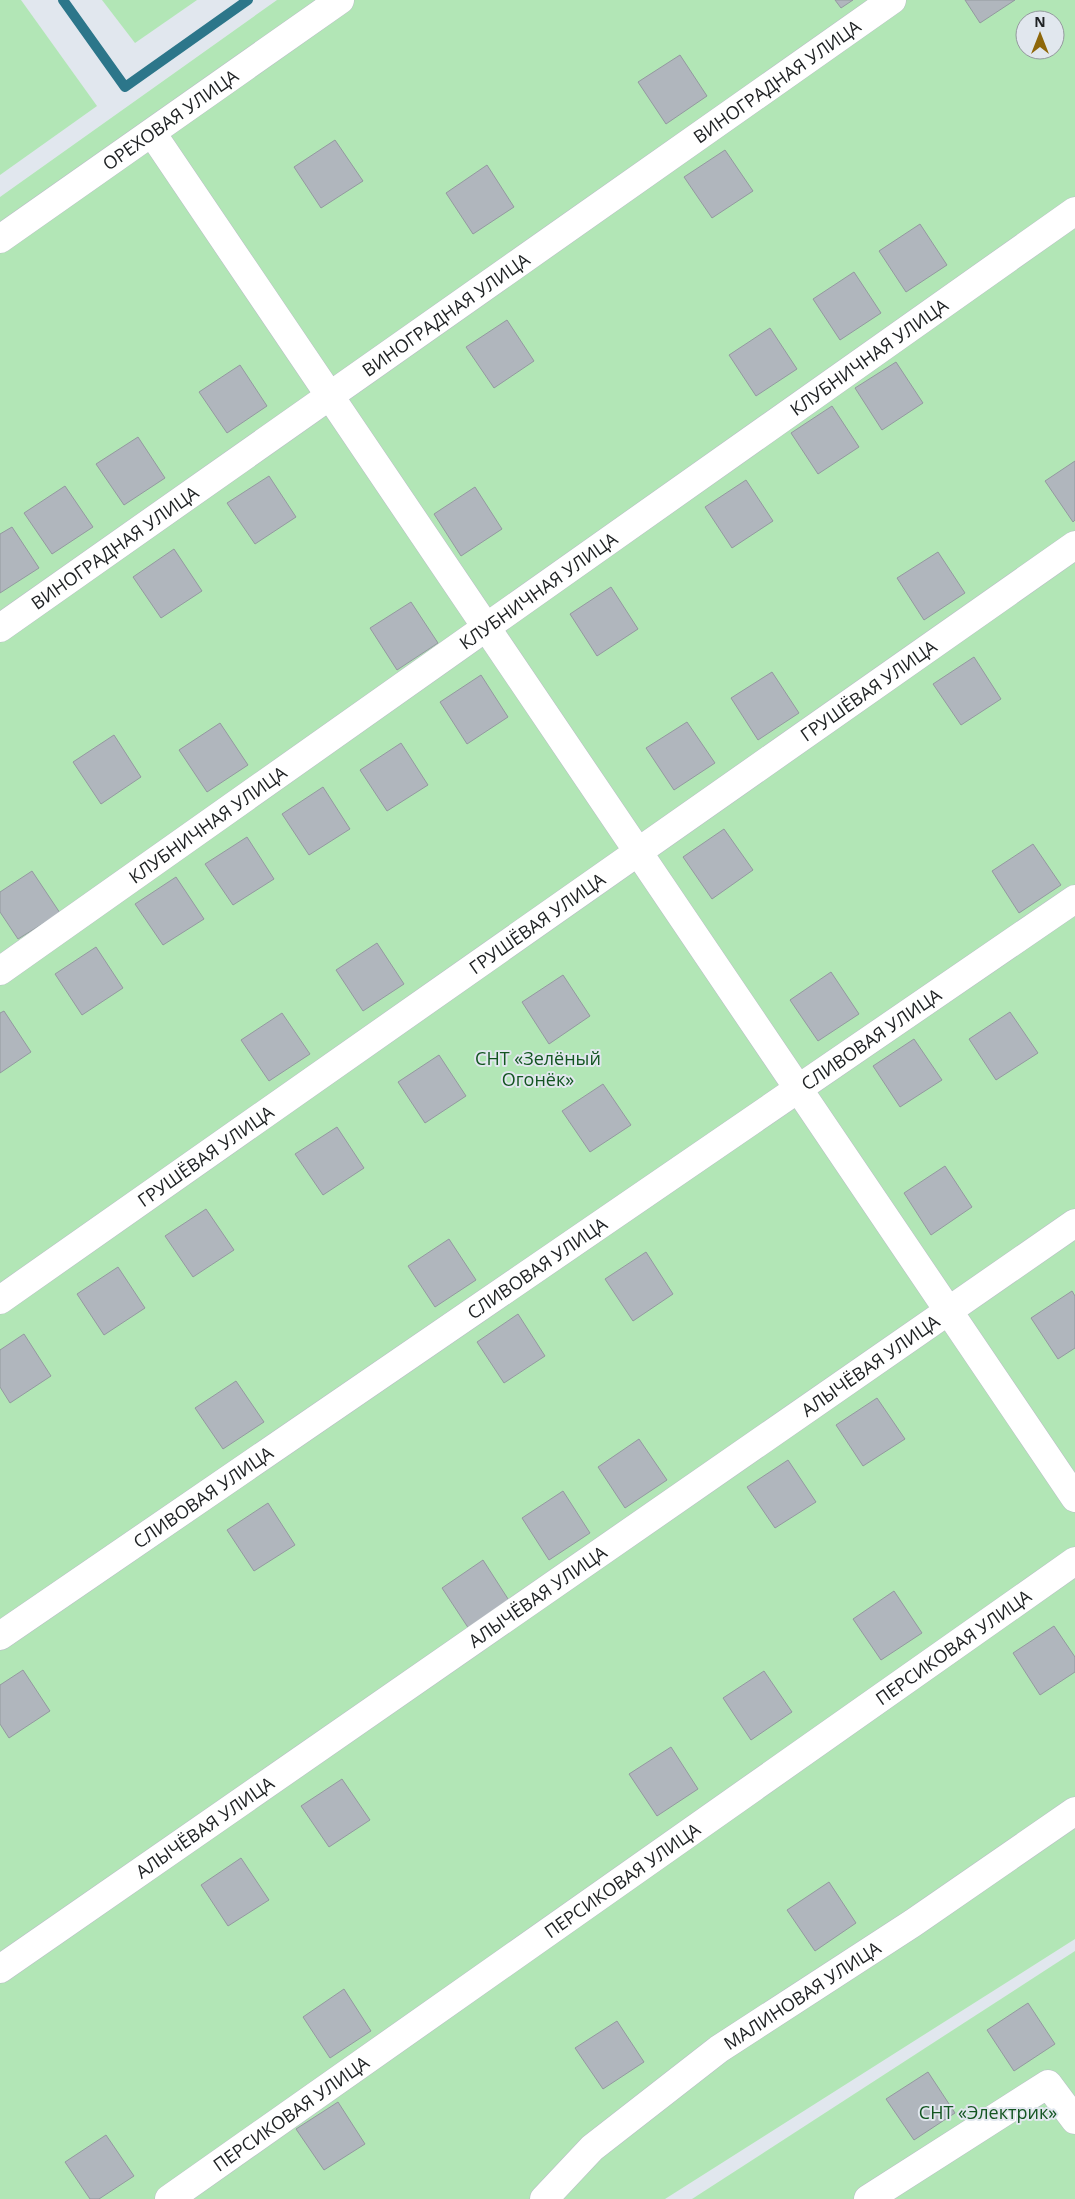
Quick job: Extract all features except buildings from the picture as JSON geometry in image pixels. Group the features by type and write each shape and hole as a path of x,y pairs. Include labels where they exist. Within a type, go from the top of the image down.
{"street":[{"name":"ОРЕХОВАЯ УЛИЦА","path":"0,239 340,0"},
{"name":"ВИНОГРАДНАЯ УЛИЦА","path":"0,628 892,0"},
{"path":"152,133 331,395 1075,1498"},
{"name":"КЛУБНИЧНАЯ УЛИЦА","path":"0,971 1075,211"},
{"name":"ГРУШЁВАЯ УЛИЦА","path":"0,1300 1075,545"},
{"name":"СЛИВОВАЯ УЛИЦА","path":"0,1636 1075,899"},
{"name":"АЛЫЧЁВАЯ УЛИЦА","path":"0,1969 1075,1223"},
{"name":"ПЕРСИКОВАЯ УЛИЦА","path":"169,2199 1075,1561"},
{"name":"МАЛИНОВАЯ УЛИЦА","path":"544,2199 592,2148 719,2050 913,1923 1075,1811"},
{"path":"868,2199 1048,2084 1075,2120"}],"green space":[{"path":"0,0 21,0 97,106 0,175"},
{"path":"102,0 197,0 135,43"},
{"name":"СНТ «Зелёный Огонёк»","path":"277,0 1075,0 1075,1939 665,2199 0,2199 0,197"},
{"name":"СНТ «Электрик»","path":"1075,1951 1075,2199 692,2199"}],"waterway":[{"path":"63,0 125,87 248,0"}]}
